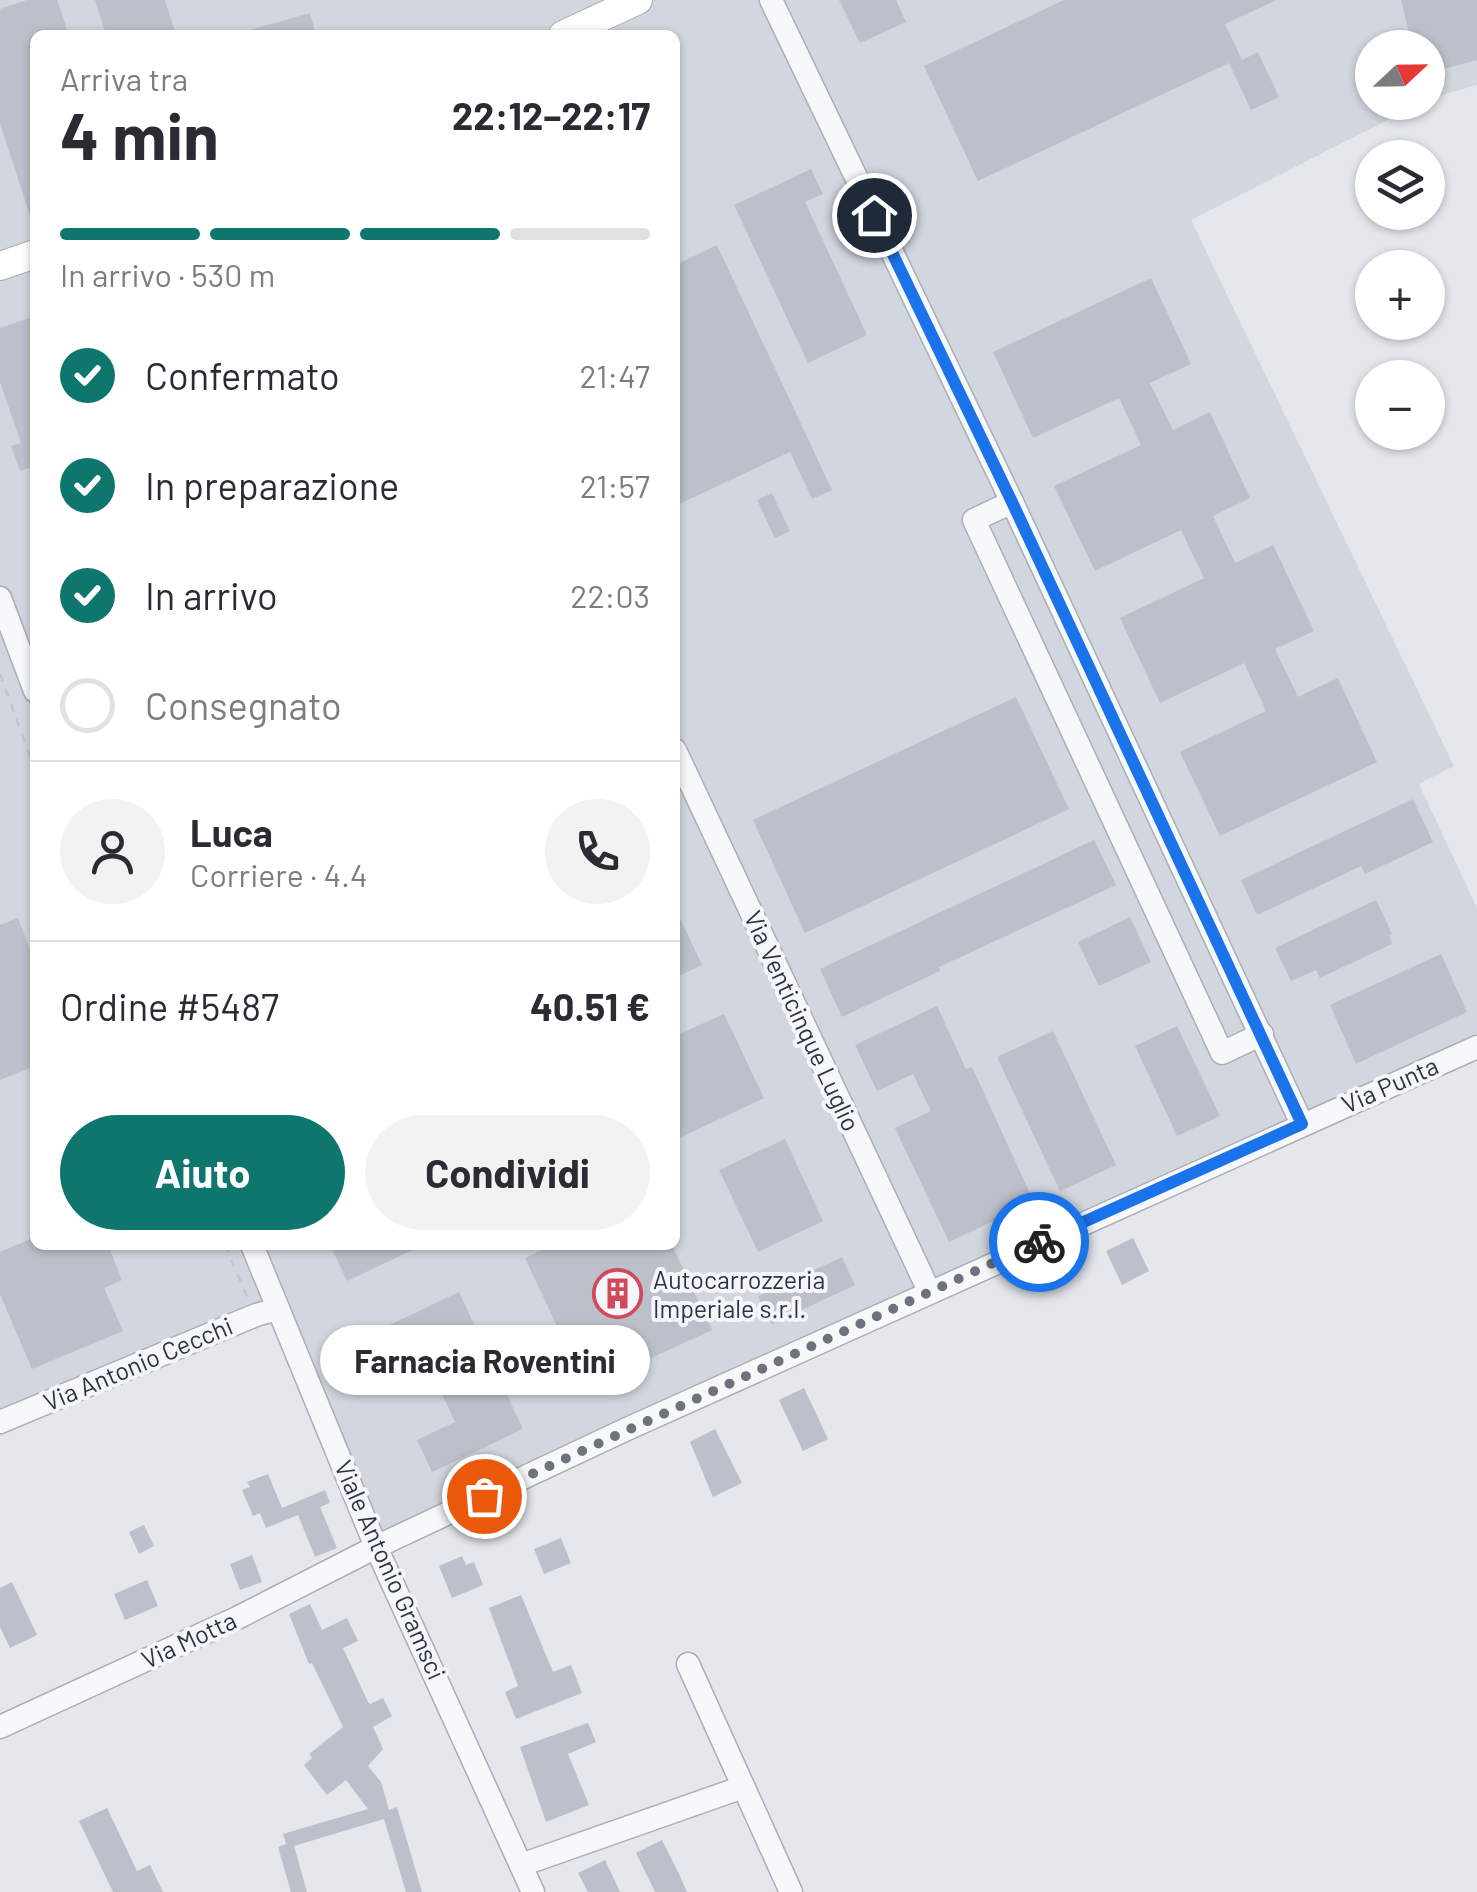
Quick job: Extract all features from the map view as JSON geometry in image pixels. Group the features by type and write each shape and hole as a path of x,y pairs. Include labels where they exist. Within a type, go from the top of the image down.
{"main road":[{"path":"574,30 638,0"},
{"path":"0,266 30,256"}],"street":[{"path":"770,0 1012,502 1302,1124"},
{"path":"1012,502 974,520 1222,1054 1262,1034"},
{"path":"0,598 30,678"},
{"name":"Via Venticinque Luglio","path":"680,761 929,1291"},
{"name":"Via Punta","path":"376,1547 929,1291 1477,1047"},
{"name":"Viale Antonio Gramsci","path":"254,1250 376,1547 533,1892"},
{"name":"Via Antonio Cecchi","path":"0,1422 256,1314 278,1309"},
{"name":"Via Motta","path":"0,1727 237,1618 376,1547"},
{"path":"688,1664 791,1892"},
{"path":"521,1865 743,1787"}],"path":[{"path":"0,674 30,756"}],"shaded area":[{"path":"0,0 1477,0 1477,85 1445,94 1445,30 1355,30 1355,120 1388,120 1191,220 1454,766 1419,784 1477,908 1477,1043 382,1538 282,1317 0,1436"}],"building":[{"path":"27,0 57,0 67,30 30,30 30,216 0,123 0,9"},
{"path":"95,0 165,0 174,30 104,30"},
{"path":"839,0 896,0 906,22 860,43"},
{"path":"1064,0 1276,0 1225,24 1242,60 1258,52 1279,97 1251,110 1229,63 978,181 924,66"},
{"path":"1401,0 1477,0 1477,60 1445,68 1445,30 1408,30"},
{"path":"310,13 315,30 250,30"},
{"path":"811,169 823,194 805,202 867,335 808,363 734,205"},
{"path":"717,245 832,490 812,499 790,452 680,504 680,263"},
{"path":"1151,278 1191,364 1150,383 1173,430 1210,412 1250,498 1213,516 1235,563 1273,545 1314,631 1275,649 1298,697 1338,678 1377,762 1220,836 1180,752 1266,711 1244,663 1160,703 1120,618 1204,578 1181,530 1095,571 1054,486 1141,445 1119,398 1033,438 993,352"},
{"path":"30,318 30,468 20,471 11,446 21,443 0,382 0,328"},
{"path":"772,493 790,531 775,538 757,500"},
{"path":"1016,697 1069,809 805,933 753,820"},
{"path":"1413,799 1433,842 1365,874 1361,866 1257,915 1241,880"},
{"path":"1094,840 1116,885 842,1017 820,969"},
{"path":"1376,900 1392,934 1392,944 1320,978 1316,970 1291,981 1275,948"},
{"path":"1130,917 1151,962 1099,986 1078,942"},
{"path":"18,918 30,949 30,1068 0,1080 0,925"},
{"path":"680,919 702,965 680,976"},
{"path":"1441,954 1467,1012 1356,1064 1330,1005"},
{"path":"937,1006 966,1069 972,1067 1034,1202 949,1242 895,1128 931,1111 913,1074 877,1091 855,1045"},
{"path":"724,1014 764,1098 680,1138 680,1034"},
{"path":"1177,1026 1220,1116 1177,1136 1135,1046"},
{"path":"1053,1031 1116,1165 1060,1191 997,1057"},
{"path":"785,1139 823,1221 758,1252 719,1170"},
{"path":"1133,1238 1149,1271 1122,1285 1106,1251"},
{"path":"30,1239 30,1250 110,1250 122,1280 104,1288 123,1331 32,1369 0,1294 0,1252"},
{"path":"332,1250 412,1250 347,1281"},
{"name":"Autocarrozzeria Imperiale s.r.l.","path":"543,1250 674,1250 712,1330 586,1388 525,1258"},
{"path":"842,1257 855,1285 772,1324 758,1296"},
{"path":"459,1292 523,1429 432,1472 417,1440 455,1422 421,1350 381,1369 366,1336"},
{"path":"804,1388 828,1439 803,1451 779,1400"},
{"path":"715,1429 742,1483 713,1497 690,1442"},
{"path":"268,1474 282,1508 325,1490 330,1503 320,1507 337,1548 315,1557 298,1515 266,1528 260,1513 253,1516 242,1490 250,1487 247,1482"},
{"path":"144,1525 154,1546 139,1554 129,1532"},
{"path":"561,1538 571,1563 544,1574 534,1549"},
{"path":"252,1555 262,1582 240,1590 230,1564"},
{"path":"462,1556 466,1565 474,1562 483,1585 452,1598 439,1566"},
{"path":"147,1580 158,1606 125,1620 114,1594"},
{"path":"12,1582 37,1635 10,1648 0,1627 0,1588"},
{"path":"521,1595 553,1672 571,1665 582,1693 516,1719 505,1692 518,1686 489,1608"},
{"path":"310,1604 322,1630 347,1618 358,1641 343,1648 368,1702 383,1698 392,1716 373,1727 383,1749 368,1766 381,1782 389,1810 397,1807 422,1892 406,1892 384,1819 294,1846 307,1892 291,1892 278,1847 286,1844 283,1834 368,1809 346,1780 327,1795 304,1765 312,1758 309,1754 343,1727 312,1663 309,1664 289,1614"},
{"path":"588,1723 596,1742 568,1754 589,1805 546,1822 520,1747"},
{"path":"107,1808 137,1871 150,1865 163,1892 113,1892 79,1821"},
{"path":"662,1840 687,1892 655,1892 636,1853"},
{"path":"605,1860 620,1892 588,1892 578,1873"}],"way so far":[{"path":"484,1496 1039,1242"}],"place":[{"name":"Autocarrozzeria Imperiale s.r.l.","path":"618,1294"},
{"name":"Farnacia Roventini","path":"484,1496"}],"route":[{"path":"874,215 1302,1124 1039,1242"}]}
